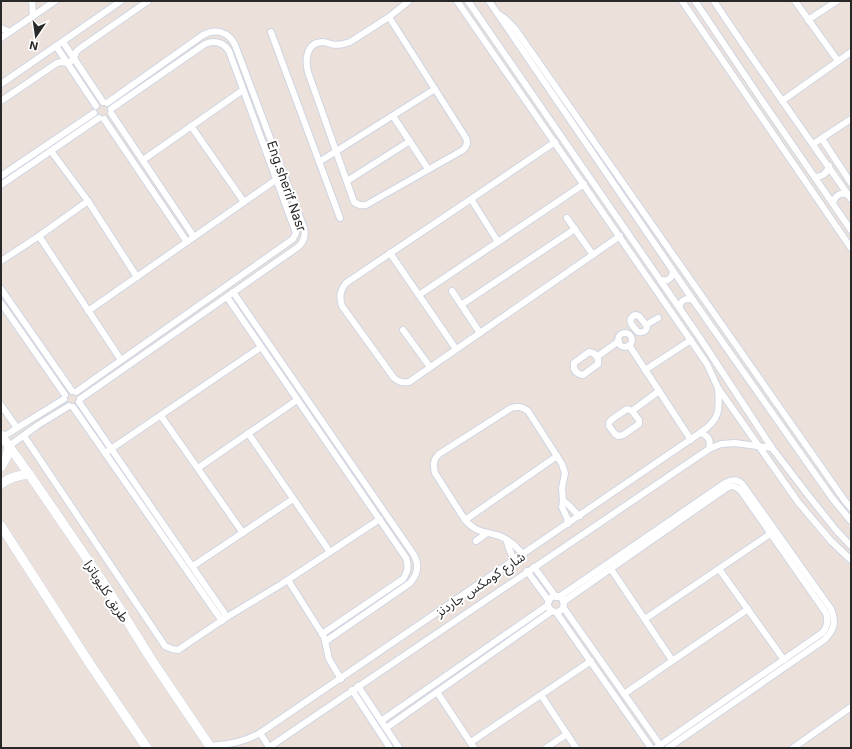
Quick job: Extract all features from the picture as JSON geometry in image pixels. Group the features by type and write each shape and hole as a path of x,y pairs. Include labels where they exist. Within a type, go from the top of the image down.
{"main road":[{"name":"طريق كليوباترا","path":"2,436 105,585 143,646 210,747"},
{"path":"1,467 7,456 9,446"},
{"path":"1,484 9,479 23,474 29,474"},
{"path":"1,526 90,664 147,748"}],"street":[{"path":"32,1 33,16"},
{"path":"1,38 55,1"},
{"path":"1,84 121,1"},
{"path":"1,101 57,63 68,63 74,59 75,54 79,49 148,1"},
{"path":"389,17 466,138 467,144 463,150 364,206 354,202 308,72 306,63 308,52 312,46 318,43 324,42 337,45 347,43 389,17 409,1"},
{"path":"457,1 691,340 707,364 718,388 798,502 832,542 851,560"},
{"path":"468,1 680,309 772,448 836,530 851,546"},
{"path":"489,1 693,300 832,498 851,521"},
{"path":"682,1 851,248"},
{"path":"695,1 851,230"},
{"path":"714,1 850,197"},
{"path":"795,1 838,62"},
{"path":"808,20 837,1"},
{"path":"498,14 511,23 851,508"},
{"path":"1,28 9,32"},
{"name":"Eng.sherif Nasr","path":"79,401 298,247 304,237 304,228 233,41 227,35 220,31 211,31 203,35 105,103"},
{"path":"271,32 340,218"},
{"path":"2,436 33,418 64,397 68,391 74,391 121,360 295,237 296,231 229,51 224,45 213,41 205,44 111,111 108,117 102,118 4,183 2,176 94,113 94,108 99,103 105,103"},
{"path":"63,42 105,103 110,106 111,111 194,237"},
{"path":"56,46 96,106"},
{"path":"782,101 851,52"},
{"path":"742,90 751,85"},
{"path":"319,162 435,89"},
{"path":"143,160 243,90"},
{"path":"94,113 96,116 102,118 187,242"},
{"path":"393,116 428,169"},
{"path":"813,144 851,119"},
{"path":"191,126 244,202"},
{"path":"259,131 266,128"},
{"path":"822,138 851,183"},
{"path":"347,181 410,141"},
{"path":"554,142 346,283 341,292 340,298 342,306 394,378 403,383 409,382 620,236"},
{"path":"51,151 88,201 137,277"},
{"path":"815,176 823,175 829,166"},
{"path":"88,311 277,179"},
{"path":"419,295 584,184"},
{"path":"833,203 838,195 845,194 850,197"},
{"path":"471,199 498,242"},
{"path":"1,261 88,201"},
{"path":"567,218 593,255"},
{"path":"461,305 575,229"},
{"path":"39,236 121,360"},
{"path":"390,253 456,349"},
{"path":"660,280 664,281 671,278 674,271"},
{"path":"1,289 79,396 79,401 193,566 225,619"},
{"path":"452,291 480,333"},
{"path":"233,292 414,554 417,562 416,573 410,583 326,641"},
{"path":"227,297 406,558 408,567 406,575 403,579 322,634"},
{"path":"680,309 681,301 689,298 693,300"},
{"path":"1,303 64,397 65,403 71,406 191,577 225,619"},
{"path":"636,315 639,316 646,325 647,328 645,332 638,332 631,323 632,317 636,315"},
{"path":"646,325 658,318"},
{"path":"17,326 24,321"},
{"path":"170,326 175,333"},
{"path":"598,356 619,341 620,336 625,333 628,334 635,328"},
{"path":"403,330 430,368"},
{"path":"628,334 632,338 629,345"},
{"path":"645,370 691,340"},
{"path":"619,341 623,346 629,345"},
{"path":"629,345 691,440"},
{"path":"105,453 261,347"},
{"path":"707,364 713,359"},
{"name":"شارع كومكس جاردنز","path":"210,747 236,743 260,733 700,434 715,420 719,406 718,388"},
{"path":"632,410 639,424 623,435 616,436 608,426 610,421 625,410 632,410 659,391"},
{"path":"198,468 297,400"},
{"path":"9,446 38,425 71,406 77,405 79,401"},
{"path":"1,405 17,428"},
{"path":"524,554 511,542 498,535 473,528 465,520 435,473 433,460 439,454 511,408 520,406 525,408 528,410 562,464 565,473 562,488 562,507 568,524"},
{"path":"161,416 243,533"},
{"path":"33,418 38,425"},
{"path":"787,434 795,429"},
{"path":"248,433 330,552"},
{"path":"700,434 706,435 709,438 709,449"},
{"path":"24,436 166,646 172,649 178,650 380,519"},
{"name":"شارع كومكس جاردنز","path":"268,747 709,449 721,444 735,443 772,448"},
{"path":"465,520 557,456"},
{"path":"560,601 729,480 737,480 743,485 831,609 834,615 833,629 824,640 668,748"},
{"path":"534,567 560,601 624,694 658,747 822,633 828,624 826,613 741,490 731,486 611,569 560,601"},
{"path":"798,502 808,495"},
{"path":"193,566 293,498"},
{"path":"563,501 580,516"},
{"path":"476,541 487,533"},
{"path":"645,619 770,534"},
{"path":"507,540 507,546 512,555 513,562"},
{"path":"611,569 672,660"},
{"path":"719,569 784,660"},
{"path":"527,571 651,748"},
{"path":"191,577 197,573"},
{"path":"288,580 326,641 329,659 341,679"},
{"path":"551,607 551,598 560,601"},
{"path":"551,607 560,611 560,601"},
{"path":"386,728 551,607"},
{"path":"381,721 551,607"},
{"path":"624,694 748,609"},
{"path":"437,692 473,745 541,695 591,661"},
{"path":"358,686 400,748"},
{"path":"352,690 390,748"},
{"path":"541,695 576,748"},
{"path":"793,748 851,707"},
{"path":"260,733 268,747"},
{"path":"546,748 567,734"}]}
